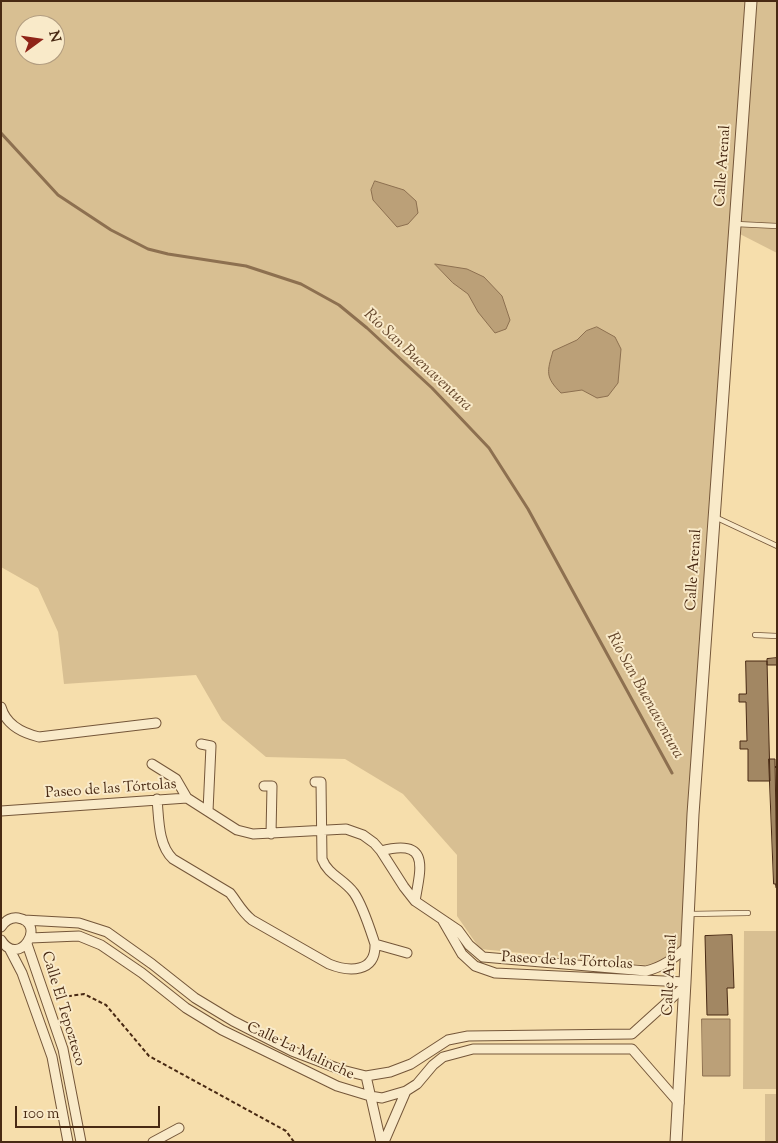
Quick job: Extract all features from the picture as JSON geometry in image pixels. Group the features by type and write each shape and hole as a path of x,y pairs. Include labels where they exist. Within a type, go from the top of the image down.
{"street":[{"name":"Calle Arenal","path":"676,1142 693,804 751,1"},
{"path":"1,707 3,714 13,725 25,733 39,737 156,723"},
{"path":"201,744 211,746 208,811"},
{"path":"152,764 176,779 187,798"},
{"path":"157,800 163,845 173,859 230,893 242,912 252,920 329,964 341,969 364,967 372,961 375,944 355,894 349,887 330,874 322,859 320,830 321,782 315,782"},
{"path":"264,786 272,786 271,834"},
{"name":"Paseo de las Tórtolas","path":"1,811 187,798 237,830 253,834 346,829 363,835 381,851 415,901 458,930 483,957 646,971 669,962 687,947"},
{"path":"381,851 405,847 412,849 417,854 420,862 420,872 415,901"},
{"name":"Calle La Malinche","path":"3,922 12,918 18,918 24,920 79,923 107,932 195,998 232,1021 292,1051 342,1070 366,1076 390,1072 410,1064 448,1040 468,1036 632,1034"},
{"name":"Calle El Tepozteco","path":"24,920 29,925 31,932 29,941 46,1000 63,1049 81,1142"},
{"name":"Paseo de las Tórtolas","path":"443,920 462,954 475,966 495,973 685,984"},
{"name":"Calle La Malinche","path":"9,948 22,948 29,941 79,936 101,945 142,973 186,1008 222,1030 337,1086 382,1098 406,1091 417,1084 433,1065 443,1057 473,1049 632,1049"},
{"name":"Calle El Tepozteco","path":"1,940 9,948 22,973 52,1057 68,1142"},
{"path":"375,944 407,953"},
{"path":"679,1103 628,1042 632,1034 685,984"},
{"path":"603,1035 607,1042 603,1050"},
{"path":"366,1076 383,1142"},
{"path":"383,1142 406,1091"},
{"path":"154,1142 179,1128"}],"lane":[{"path":"735,224 775,226"},
{"path":"714,517 777,546"},
{"path":"755,635 777,636"},
{"path":"688,914 748,913"}],"path":[{"path":"776,884 777,891"},
{"path":"46,1000 84,994 106,1005 148,1056 286,1132 294,1142"}],"shaded area":[{"path":"1,1 746,1 686,839 681,945 656,966 480,949 457,916 457,855 403,794 345,759 266,757 222,720 196,675 64,684 58,632 38,588 1,567"},
{"path":"754,1 777,1 777,253 734,231"},
{"path":"375,181 404,190 416,201 418,213 408,224 397,227 373,200 371,190"},
{"path":"435,264 467,269 484,277 502,296 510,320 506,329 495,333 478,312 468,294 453,283"},
{"path":"597,327 615,337 621,349 618,383 608,396 597,398 582,390 561,393 552,383 549,374 549,364 553,351 577,340 586,331"},
{"path":"744,931 777,931 777,1089 743,1089"},
{"path":"702,1019 730,1019 730,1076 703,1076"},
{"path":"765,1094 777,1094 777,1142 765,1142"}],"building":[{"path":"777,658 777,665 767,665 767,659"},
{"path":"746,661 767,661 770,781 748,781 748,749 740,749 740,741 747,741 746,702 739,702 739,694 746,694"},
{"path":"769,759 775,759 777,884 774,884"},
{"path":"732,935 734,988 727,988 728,1015 707,1015 705,936"}],"waterway":[{"name":"Río San Buenaventura","path":"1,133 58,195 111,230 148,249 168,254 246,266 301,284 339,305 432,388 489,448 528,509 672,773"}]}
